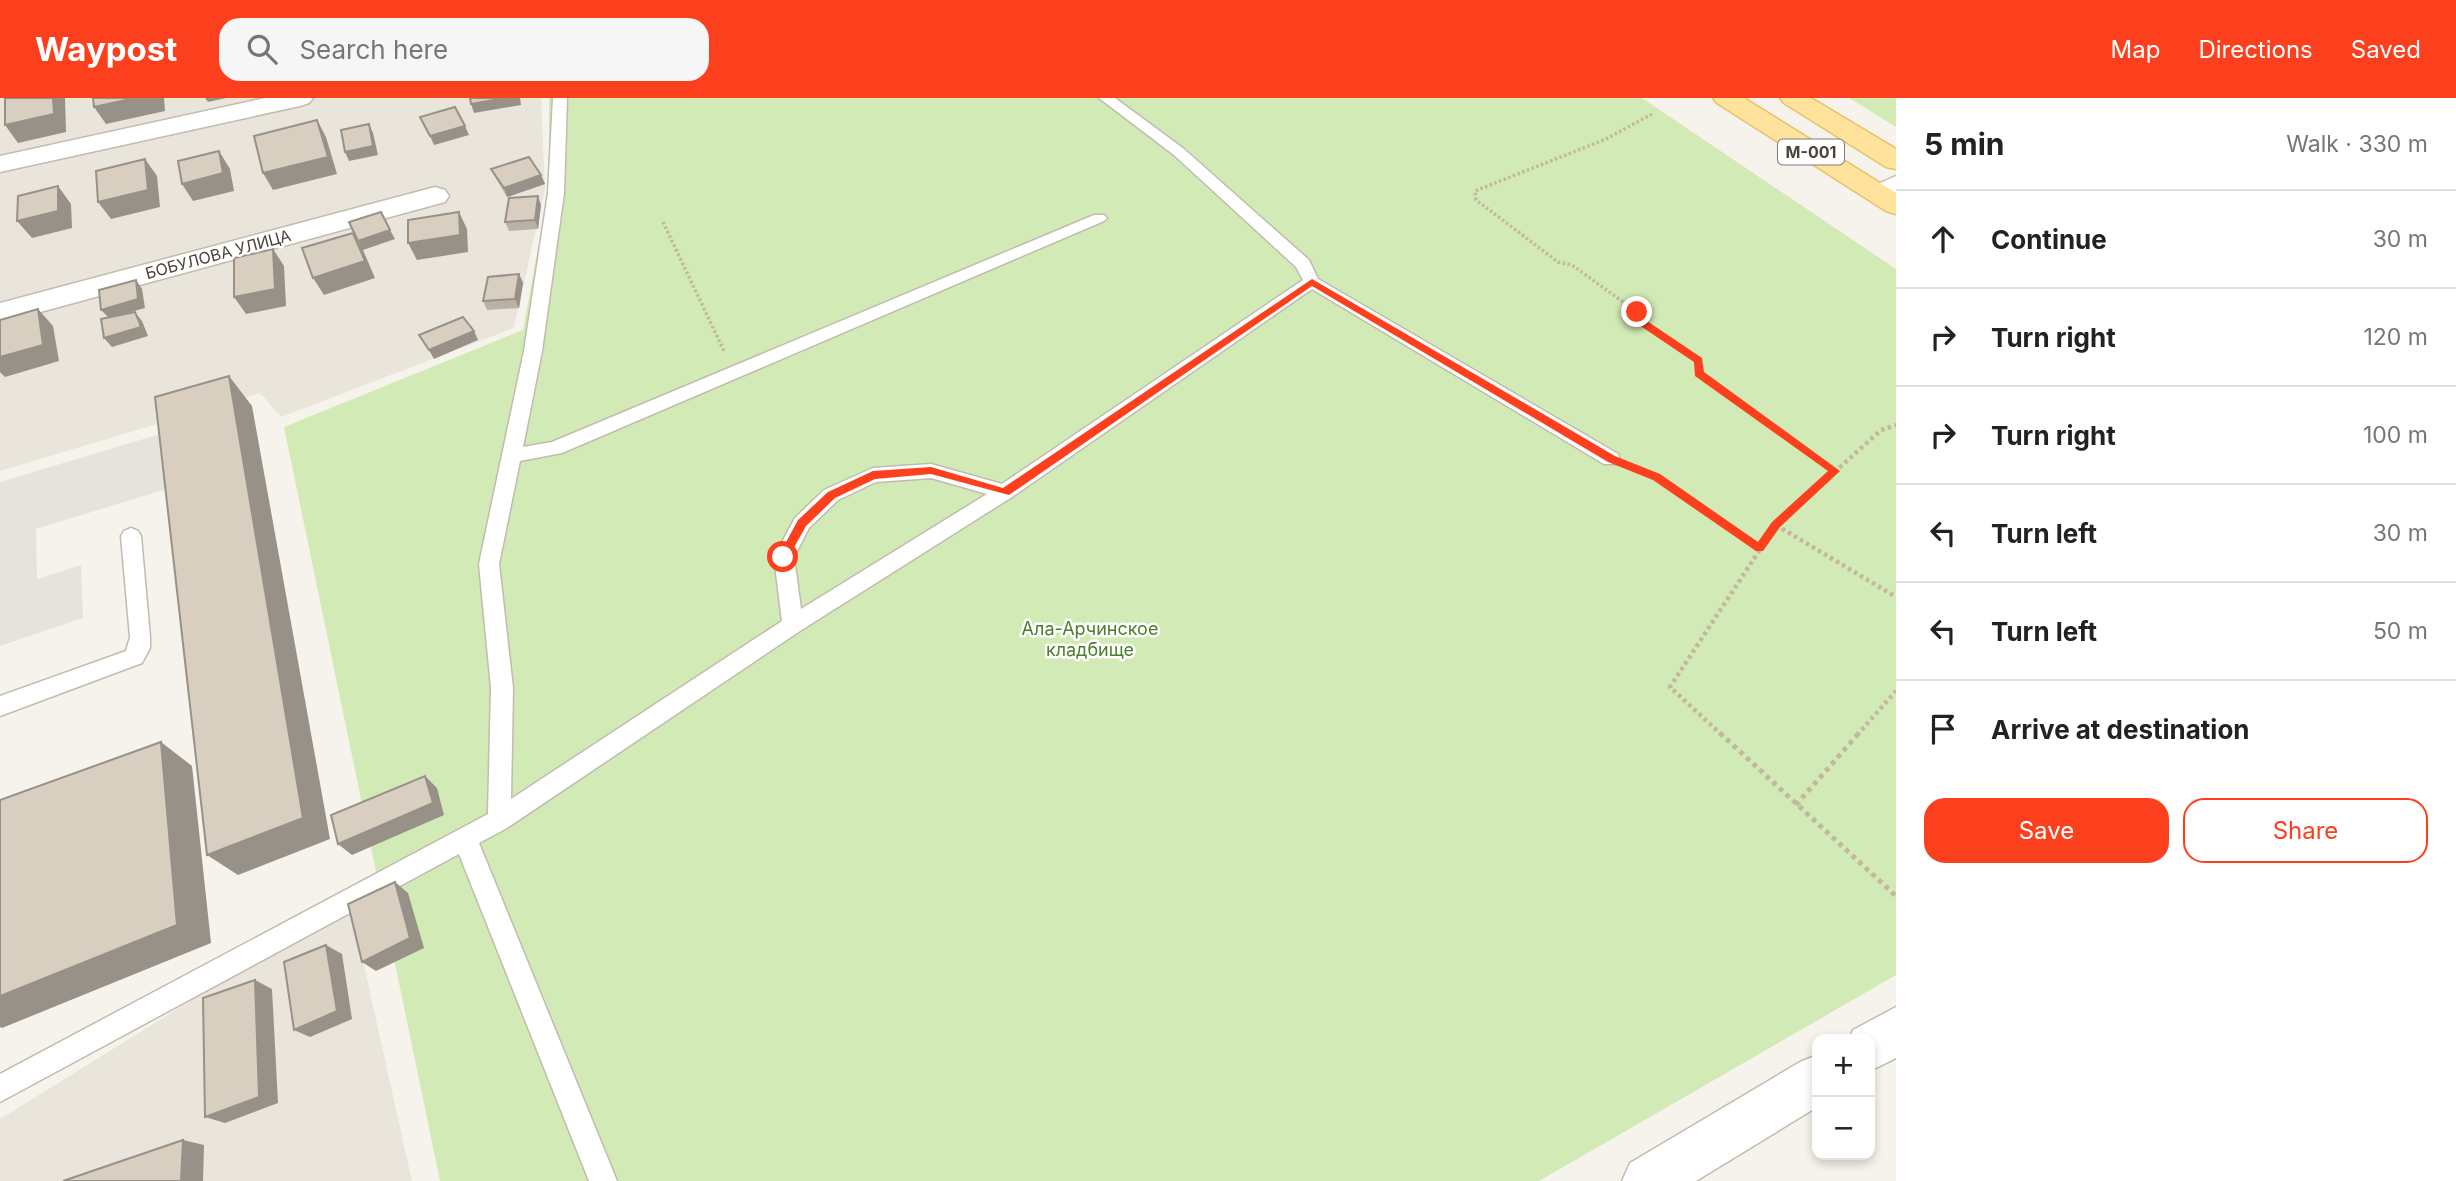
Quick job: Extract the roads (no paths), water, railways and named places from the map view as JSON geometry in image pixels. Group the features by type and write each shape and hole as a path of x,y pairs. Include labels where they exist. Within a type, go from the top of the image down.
{"main road":[{"name":"М-001","path":"1726,98 1890,195"},
{"name":"М-001","path":"1793,98 1896,161"}],"street":[{"path":"0,164 300,98"},
{"name":"БОБУЛОВА УЛИЦА","path":"0,313 435,196"},
{"path":"1875,1044 1896,1031"},
{"path":"1648,1181 1812,1082"}],"lane":[{"path":"499,820 502,688 489,564 533,351 556,193 560,98"},
{"path":"1106,98 1179,152 1303,264 1312,282 1611,459"},
{"path":"513,455 555,448 1099,218"},
{"path":"0,1089 499,820 793,625 1005,492 1312,282"},
{"path":"793,625 783,557 802,523 831,495 873,475 931,471 1005,492"},
{"path":"0,706 134,657 139,648 140,637 131,536"},
{"path":"465,839 603,1181"}],"park label":[{"name":"Ала-Арчинское кладбище","path":"1090,639"}]}
